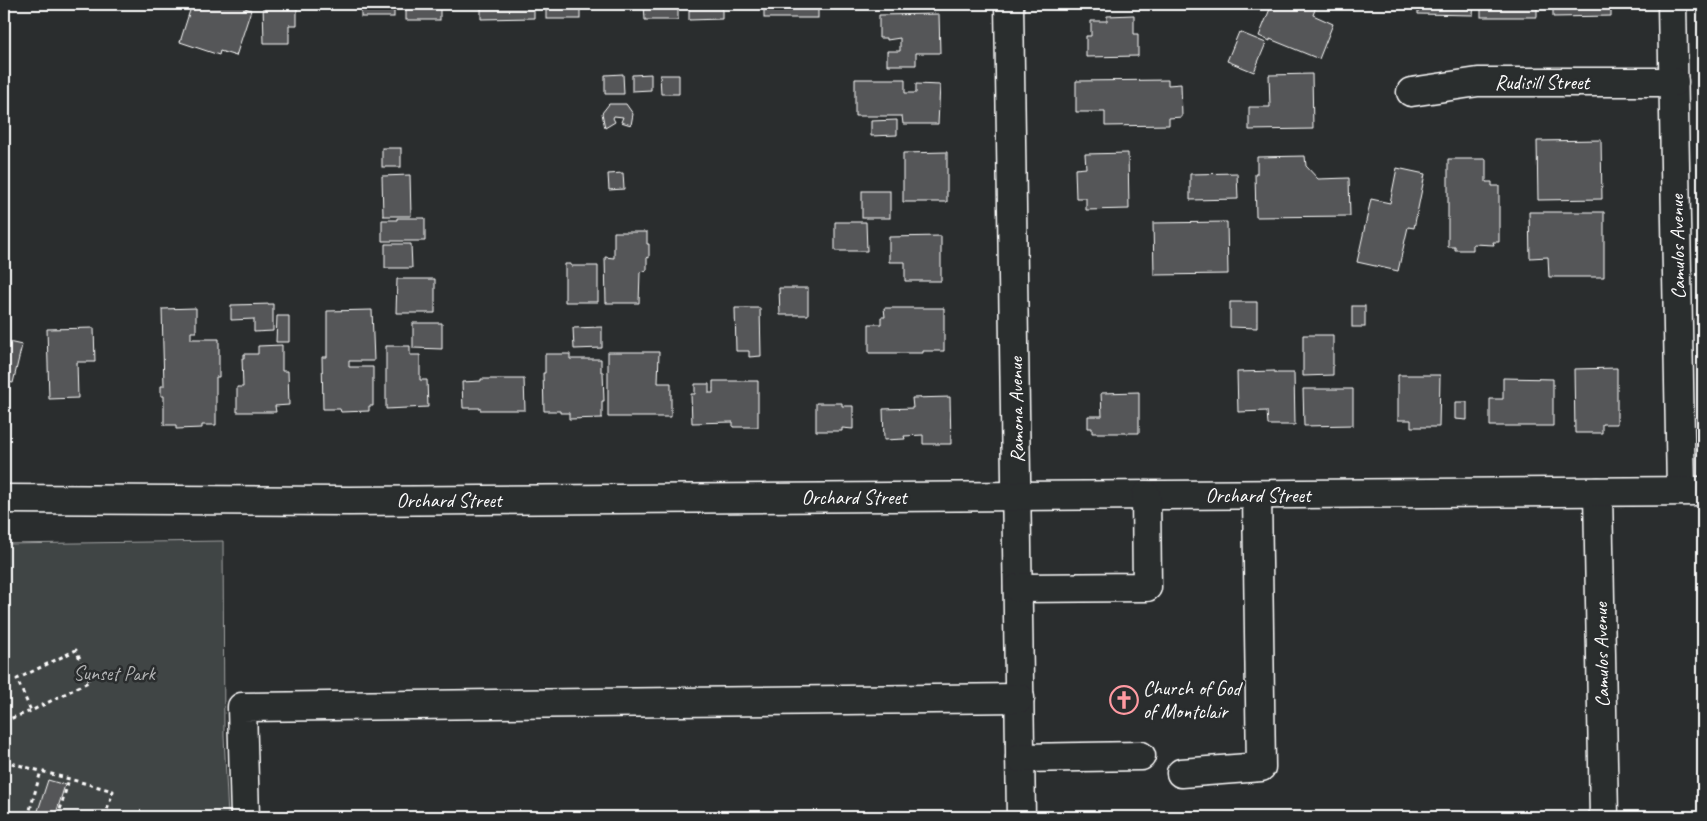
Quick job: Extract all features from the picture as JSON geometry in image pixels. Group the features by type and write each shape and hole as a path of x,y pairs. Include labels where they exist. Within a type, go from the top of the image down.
{"street":[{"name":"Ramona Avenue","path":"1009,4 1021,817"},
{"name":"Camulos Avenue","path":"1672,4 1692,491"},
{"name":"Rudisill Street","path":"1411,92 1478,82 1674,82"},
{"name":"Orchard Street","path":"4,498 349,501 1692,491"},
{"name":"Camulos Avenue","path":"1598,492 1604,817"},
{"path":"1181,773 1261,767 1257,495"},
{"path":"1018,588 1147,587 1146,496"},
{"path":"245,817 242,707 1020,698"},
{"path":"1020,758 1141,756"}],"path":[{"path":"4,721 31,710 90,681 76,650 17,679 31,710"},
{"path":"4,761 113,791 105,817"},
{"path":"28,817 41,771"},
{"path":"58,817 69,779"}],"shaded area":[{"path":"1697,4 1703,4 1703,395"}],"green space":[{"name":"Sunset Park","path":"223,541 224,736 228,817 4,817 4,544"}],"building":[{"path":"192,4 246,4 245,8 251,10 236,56 220,51 219,55 180,42"},
{"path":"263,4 297,4 297,25 289,25 289,43 264,43"},
{"path":"361,4 394,4 394,17 361,17"},
{"path":"406,4 440,4 440,20 406,20"},
{"path":"481,4 534,4 534,18 481,19"},
{"path":"546,4 580,4 580,19 546,19"},
{"path":"644,4 678,4 678,20 645,20"},
{"path":"689,4 722,4 722,19 689,20"},
{"path":"764,4 818,4 818,18 764,18"},
{"path":"1272,4 1286,7 1287,4 1317,4 1313,15 1333,24 1319,59 1259,36"},
{"path":"1418,4 1474,4 1473,15 1418,14"},
{"path":"1481,4 1537,4 1537,17 1481,17"},
{"path":"1553,4 1611,4 1611,16 1553,17"},
{"path":"939,14 940,53 916,53 916,65 887,65 887,51 900,51 900,38 887,40 887,38 879,38 879,15"},
{"path":"1134,15 1134,34 1138,34 1138,56 1086,57 1086,36 1091,36 1091,21 1107,21 1107,16"},
{"path":"1239,32 1266,43 1254,72 1227,61"},
{"path":"623,74 624,94 605,94 605,75"},
{"path":"651,74 651,90 632,91 632,75"},
{"path":"1312,74 1313,129 1249,130 1249,107 1270,107 1269,75"},
{"path":"660,75 679,75 679,94 661,94"},
{"path":"855,79 905,79 905,93 916,93 916,84 940,85 938,124 903,124 902,116 855,116"},
{"path":"1168,80 1168,85 1181,84 1182,117 1169,118 1169,125 1105,126 1105,112 1076,112 1076,81"},
{"path":"609,104 626,104 633,114 631,125 621,122 623,117 614,116 615,122 605,128 602,113"},
{"path":"897,120 897,135 871,136 871,121"},
{"path":"1601,140 1602,199 1538,200 1537,141"},
{"path":"382,148 401,148 401,167 382,167"},
{"path":"947,152 947,202 903,202 903,153"},
{"path":"1128,153 1129,209 1086,210 1086,198 1076,198 1075,169 1086,168 1085,154"},
{"path":"1305,156 1306,166 1318,179 1349,178 1350,216 1256,217 1255,174 1257,174 1257,157"},
{"path":"1448,159 1486,159 1486,182 1492,182 1492,186 1499,186 1499,242 1493,242 1494,245 1473,244 1473,250 1455,250 1455,247 1448,247"},
{"path":"1397,168 1425,174 1414,228 1408,227 1398,271 1357,262 1371,199 1390,203"},
{"path":"623,173 624,189 609,190 608,174"},
{"path":"1237,173 1238,199 1190,200 1190,174"},
{"path":"410,175 411,216 383,216 382,176"},
{"path":"862,191 890,191 890,218 862,218"},
{"path":"1529,212 1604,212 1604,277 1549,277 1548,257 1530,258"},
{"path":"397,218 425,218 425,241 382,241 382,220 397,220"},
{"path":"835,222 866,222 867,251 835,251"},
{"path":"1227,222 1228,274 1154,275 1153,223"},
{"path":"614,232 647,232 649,258 647,257 647,270 640,272 639,303 606,303 605,257 614,258"},
{"path":"941,236 941,281 905,281 905,262 889,262 889,237"},
{"path":"385,244 411,244 412,268 385,268"},
{"path":"565,264 571,264 571,266 598,266 598,302 565,302"},
{"path":"397,279 435,279 435,313 396,313"},
{"path":"779,288 808,288 808,315 780,315"},
{"path":"1230,302 1257,302 1257,328 1230,327"},
{"path":"273,304 273,331 254,332 254,319 231,320 231,305"},
{"path":"1352,306 1365,306 1365,327 1352,327"},
{"path":"196,308 196,332 191,332 191,339 219,339 219,377 216,377 216,425 202,425 202,428 176,429 176,425 164,425 164,396 161,396 161,386 164,386 162,309"},
{"path":"735,308 760,308 761,356 749,357 749,351 736,351"},
{"path":"884,308 944,308 944,351 869,353 869,324 881,324 881,317 885,317"},
{"path":"372,310 374,361 349,361 349,367 373,367 373,406 369,406 369,411 341,412 340,409 323,409 322,357 327,357 327,311"},
{"path":"277,316 289,316 289,342 276,342"},
{"path":"413,323 442,323 442,349 413,348"},
{"path":"602,327 602,348 574,349 573,328"},
{"path":"94,328 95,362 77,362 78,398 49,399 47,329"},
{"path":"1303,335 1333,335 1333,375 1303,376"},
{"path":"4,341 22,345 13,383 8,382 7,386 4,385"},
{"path":"282,345 282,371 288,371 289,405 275,406 276,412 237,412 237,387 243,387 242,358 244,358 244,354 258,354 258,346"},
{"path":"386,346 410,346 410,355 420,355 420,380 427,380 428,407 386,409"},
{"path":"608,352 659,352 658,383 671,383 671,417 608,417"},
{"path":"545,354 570,354 570,359 601,359 604,401 602,401 602,418 569,419 569,413 544,411 543,373 545,373"},
{"path":"1617,368 1617,424 1602,424 1602,433 1575,433 1574,369"},
{"path":"1275,371 1275,373 1294,373 1295,425 1268,425 1267,411 1238,412 1237,372"},
{"path":"1398,375 1440,375 1439,427 1411,427 1411,420 1398,420"},
{"path":"1503,378 1553,379 1553,426 1490,426 1490,399 1503,399"},
{"path":"481,379 524,379 525,410 463,408 462,382 481,381"},
{"path":"713,381 758,381 758,427 733,427 733,422 692,423 691,394 695,394 695,384 709,384 709,393 713,393"},
{"path":"1303,389 1353,389 1353,425 1304,426"},
{"path":"1139,392 1139,433 1092,433 1092,428 1088,428 1088,416 1102,416 1101,393"},
{"path":"950,397 951,444 923,444 923,435 904,436 905,439 884,440 883,409 913,408 912,398"},
{"path":"1455,402 1467,402 1467,420 1455,419"},
{"path":"816,403 842,403 842,406 853,406 853,429 842,428 842,431 816,431"},
{"path":"48,780 65,785 55,817 36,817"}],"waterway":[{"path":"4,14 6,4"}],"place":[{"name":"Church of God of Montclair","path":"1124,700"}]}
